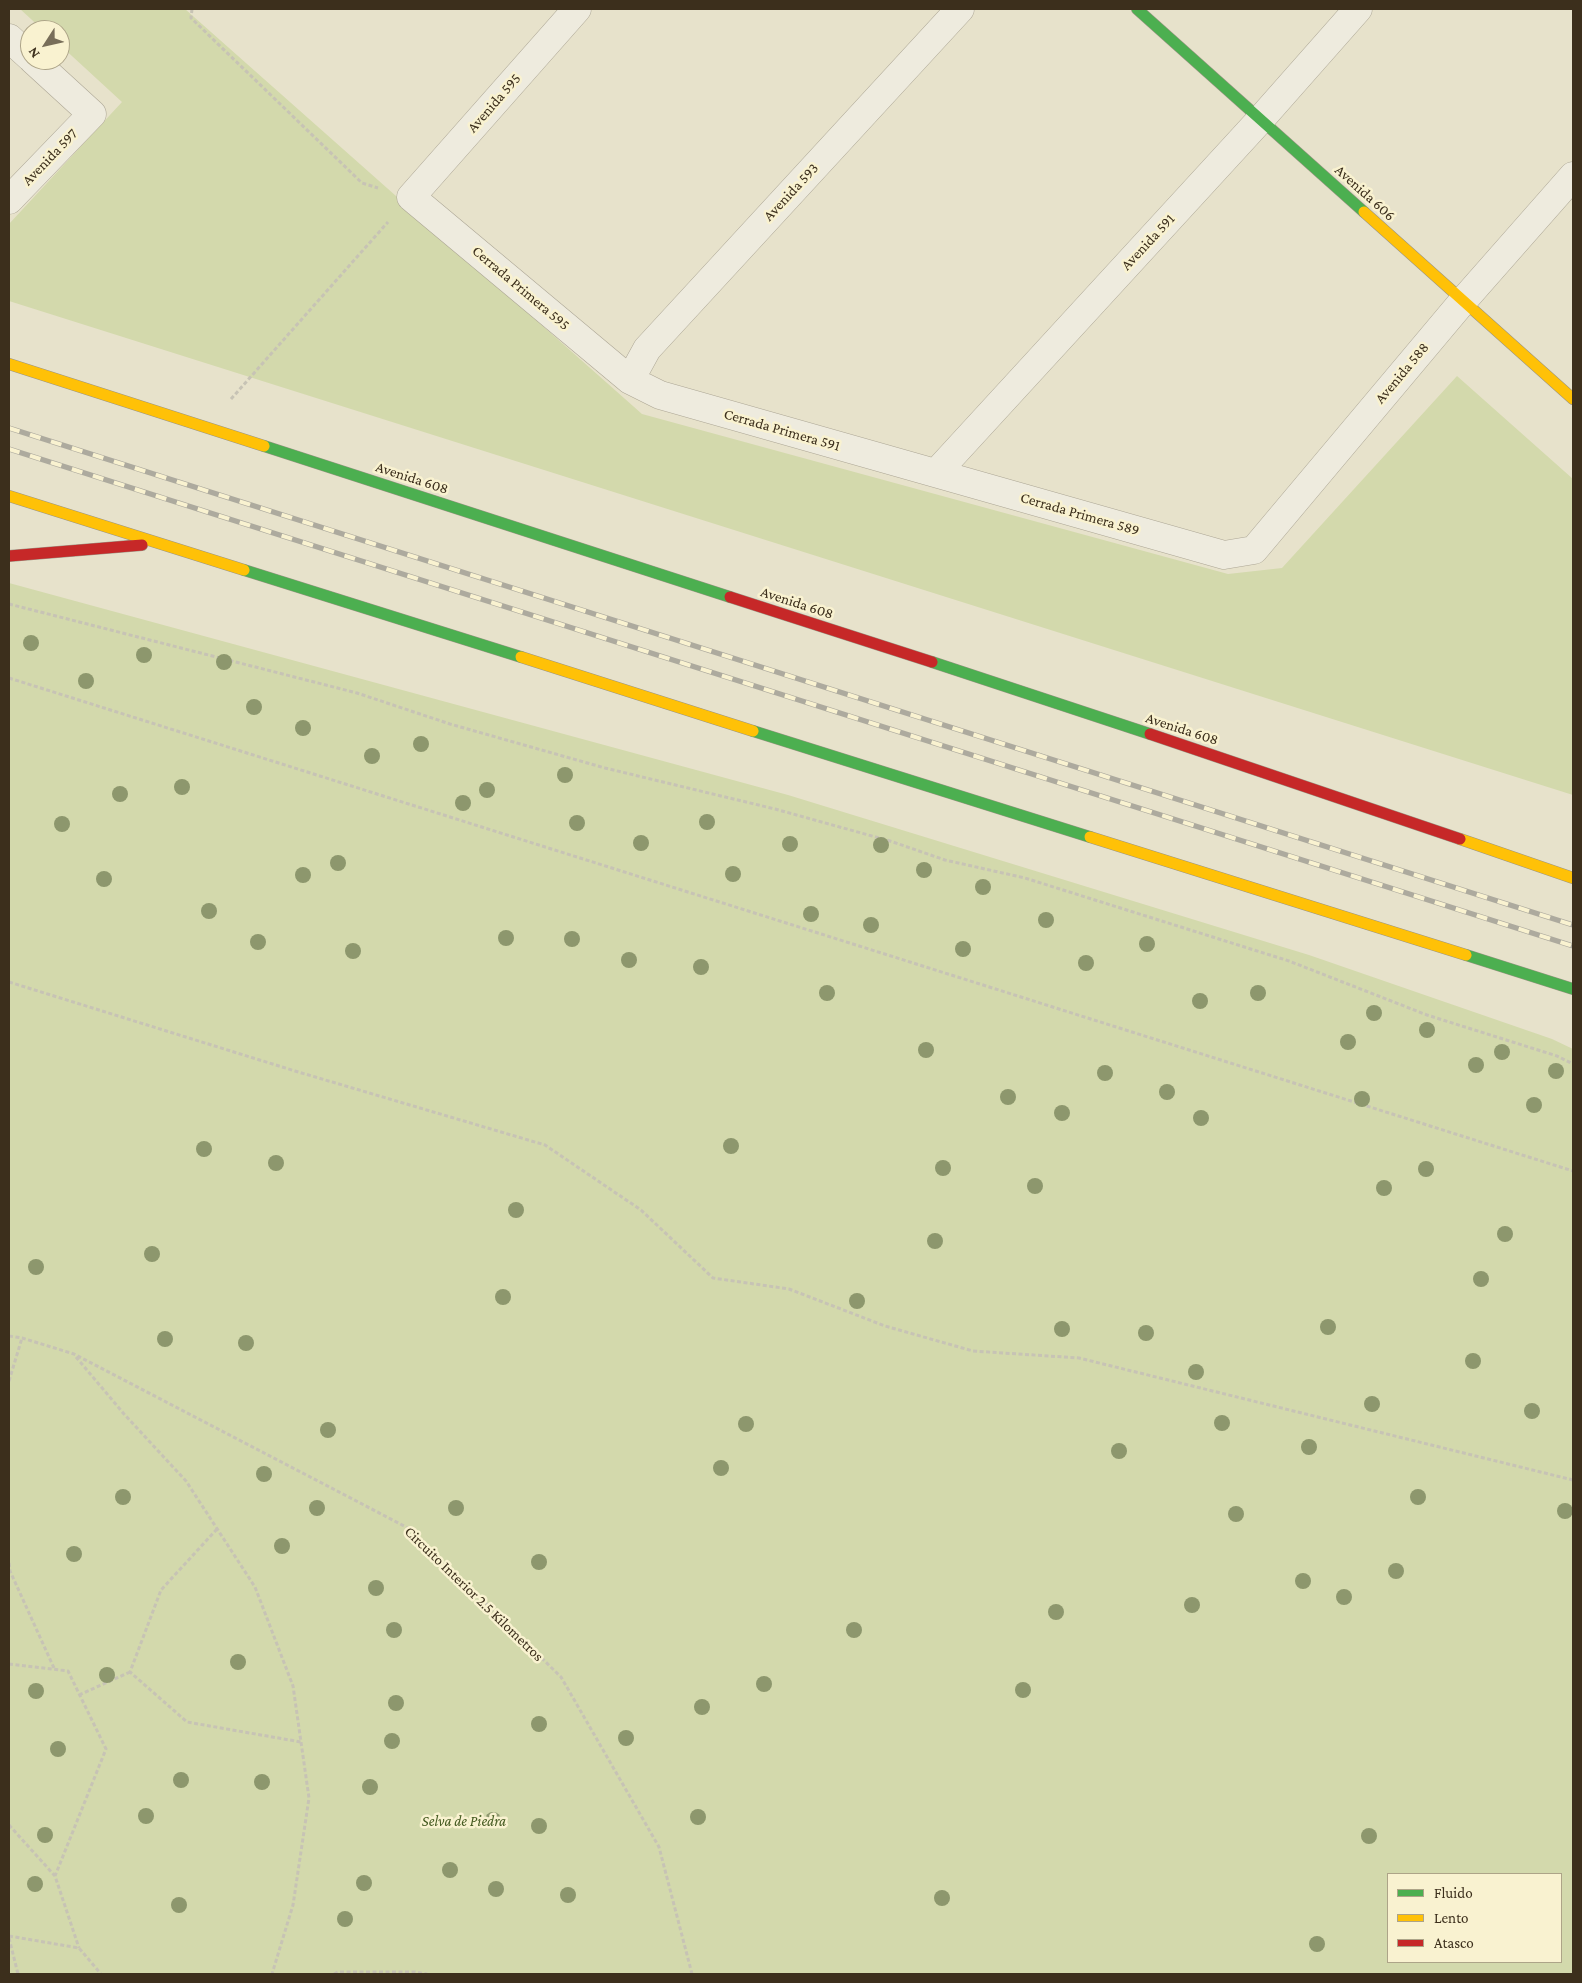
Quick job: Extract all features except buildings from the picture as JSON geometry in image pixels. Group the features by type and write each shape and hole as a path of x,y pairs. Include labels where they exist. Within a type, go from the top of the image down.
{"main road":[{"name":"Avenida 606","path":"1137,9 1573,399"},
{"name":"Avenida 608","path":"9,364 1204,752 1573,878"},
{"path":"9,496 156,544 1573,989"},
{"path":"9,556 156,544"}],"street":[{"name":"Avenida 595","path":"411,197 577,9"},
{"name":"Avenida 593","path":"630,380 647,349 960,9"},
{"name":"Avenida 591","path":"936,473 1260,120 1358,9"},
{"path":"9,38 20,48"},
{"name":"Avenida 597","path":"9,200 92,114 43,70"},
{"name":"Avenida 588","path":"1224,555 1254,550 1463,301 1573,176"},
{"name":"Cerrada Primera 595","path":"411,197 630,380"},
{"name":"Cerrada Primera 591","path":"630,380 660,396 936,473"},
{"name":"Cerrada Primera 589","path":"936,473 1224,555"}],"path":[{"path":"192,9 190,18 362,183 411,197 207,427"},
{"path":"9,604 357,693 450,724 605,768 775,809 890,841 945,860 1025,878 1289,961 1427,1015 1557,1056 1573,1064"},
{"path":"9,678 1573,1171"},
{"path":"9,982 295,1071 546,1145 641,1210 713,1278 789,1289 885,1326 973,1350 1079,1358 1573,1480"},
{"name":"Circuito Interior 2.5 Kilometros","path":"9,1336 22,1338 74,1354 410,1529 561,1677 659,1847 692,1974"},
{"path":"9,1381 22,1338"},
{"path":"74,1354 124,1414 186,1481 255,1587 293,1686 309,1798 293,1905 272,1974"},
{"path":"79,1695 130,1672 161,1590 217,1529"},
{"path":"9,1563 10,1571 54,1669"},
{"path":"9,1664 68,1671 106,1749 55,1876"},
{"path":"130,1672 187,1722 301,1742"},
{"path":"9,1825 55,1876 79,1948 101,1974"},
{"path":"18,1974 9,1937 79,1948"},
{"path":"9,1967 15,1964"},
{"path":"334,1974 338,1972 415,1972 427,1974"}],"green space":[{"path":"20,9 185,9 642,414 1228,574 1282,568 1457,376 1573,479 1573,795 9,301 9,224 122,102 70,54 70,20 32,20"},
{"name":"Selva de Piedra","path":"9,583 788,795 1309,955 1552,1039 1573,1049 1573,1974 9,1974"}],"railway":[{"path":"9,428 1573,925"},
{"path":"9,449 1573,946"}],"traffic: fast":[{"path":"1137,9 1364,212"},
{"path":"264,446 730,597"},
{"path":"244,570 521,657"},
{"path":"932,662 1150,734"},
{"path":"753,731 1090,837"},
{"path":"1466,955 1573,989"}],"traffic: slow":[{"path":"1364,212 1573,399"},
{"path":"9,364 264,446"},
{"path":"9,496 244,570"},
{"path":"521,657 753,731"},
{"path":"1090,837 1466,955"},
{"path":"1460,839 1573,878"}],"traffic: jam":[{"path":"9,556 142,545"},
{"path":"730,597 932,662"},
{"path":"1150,734 1460,839"}]}
